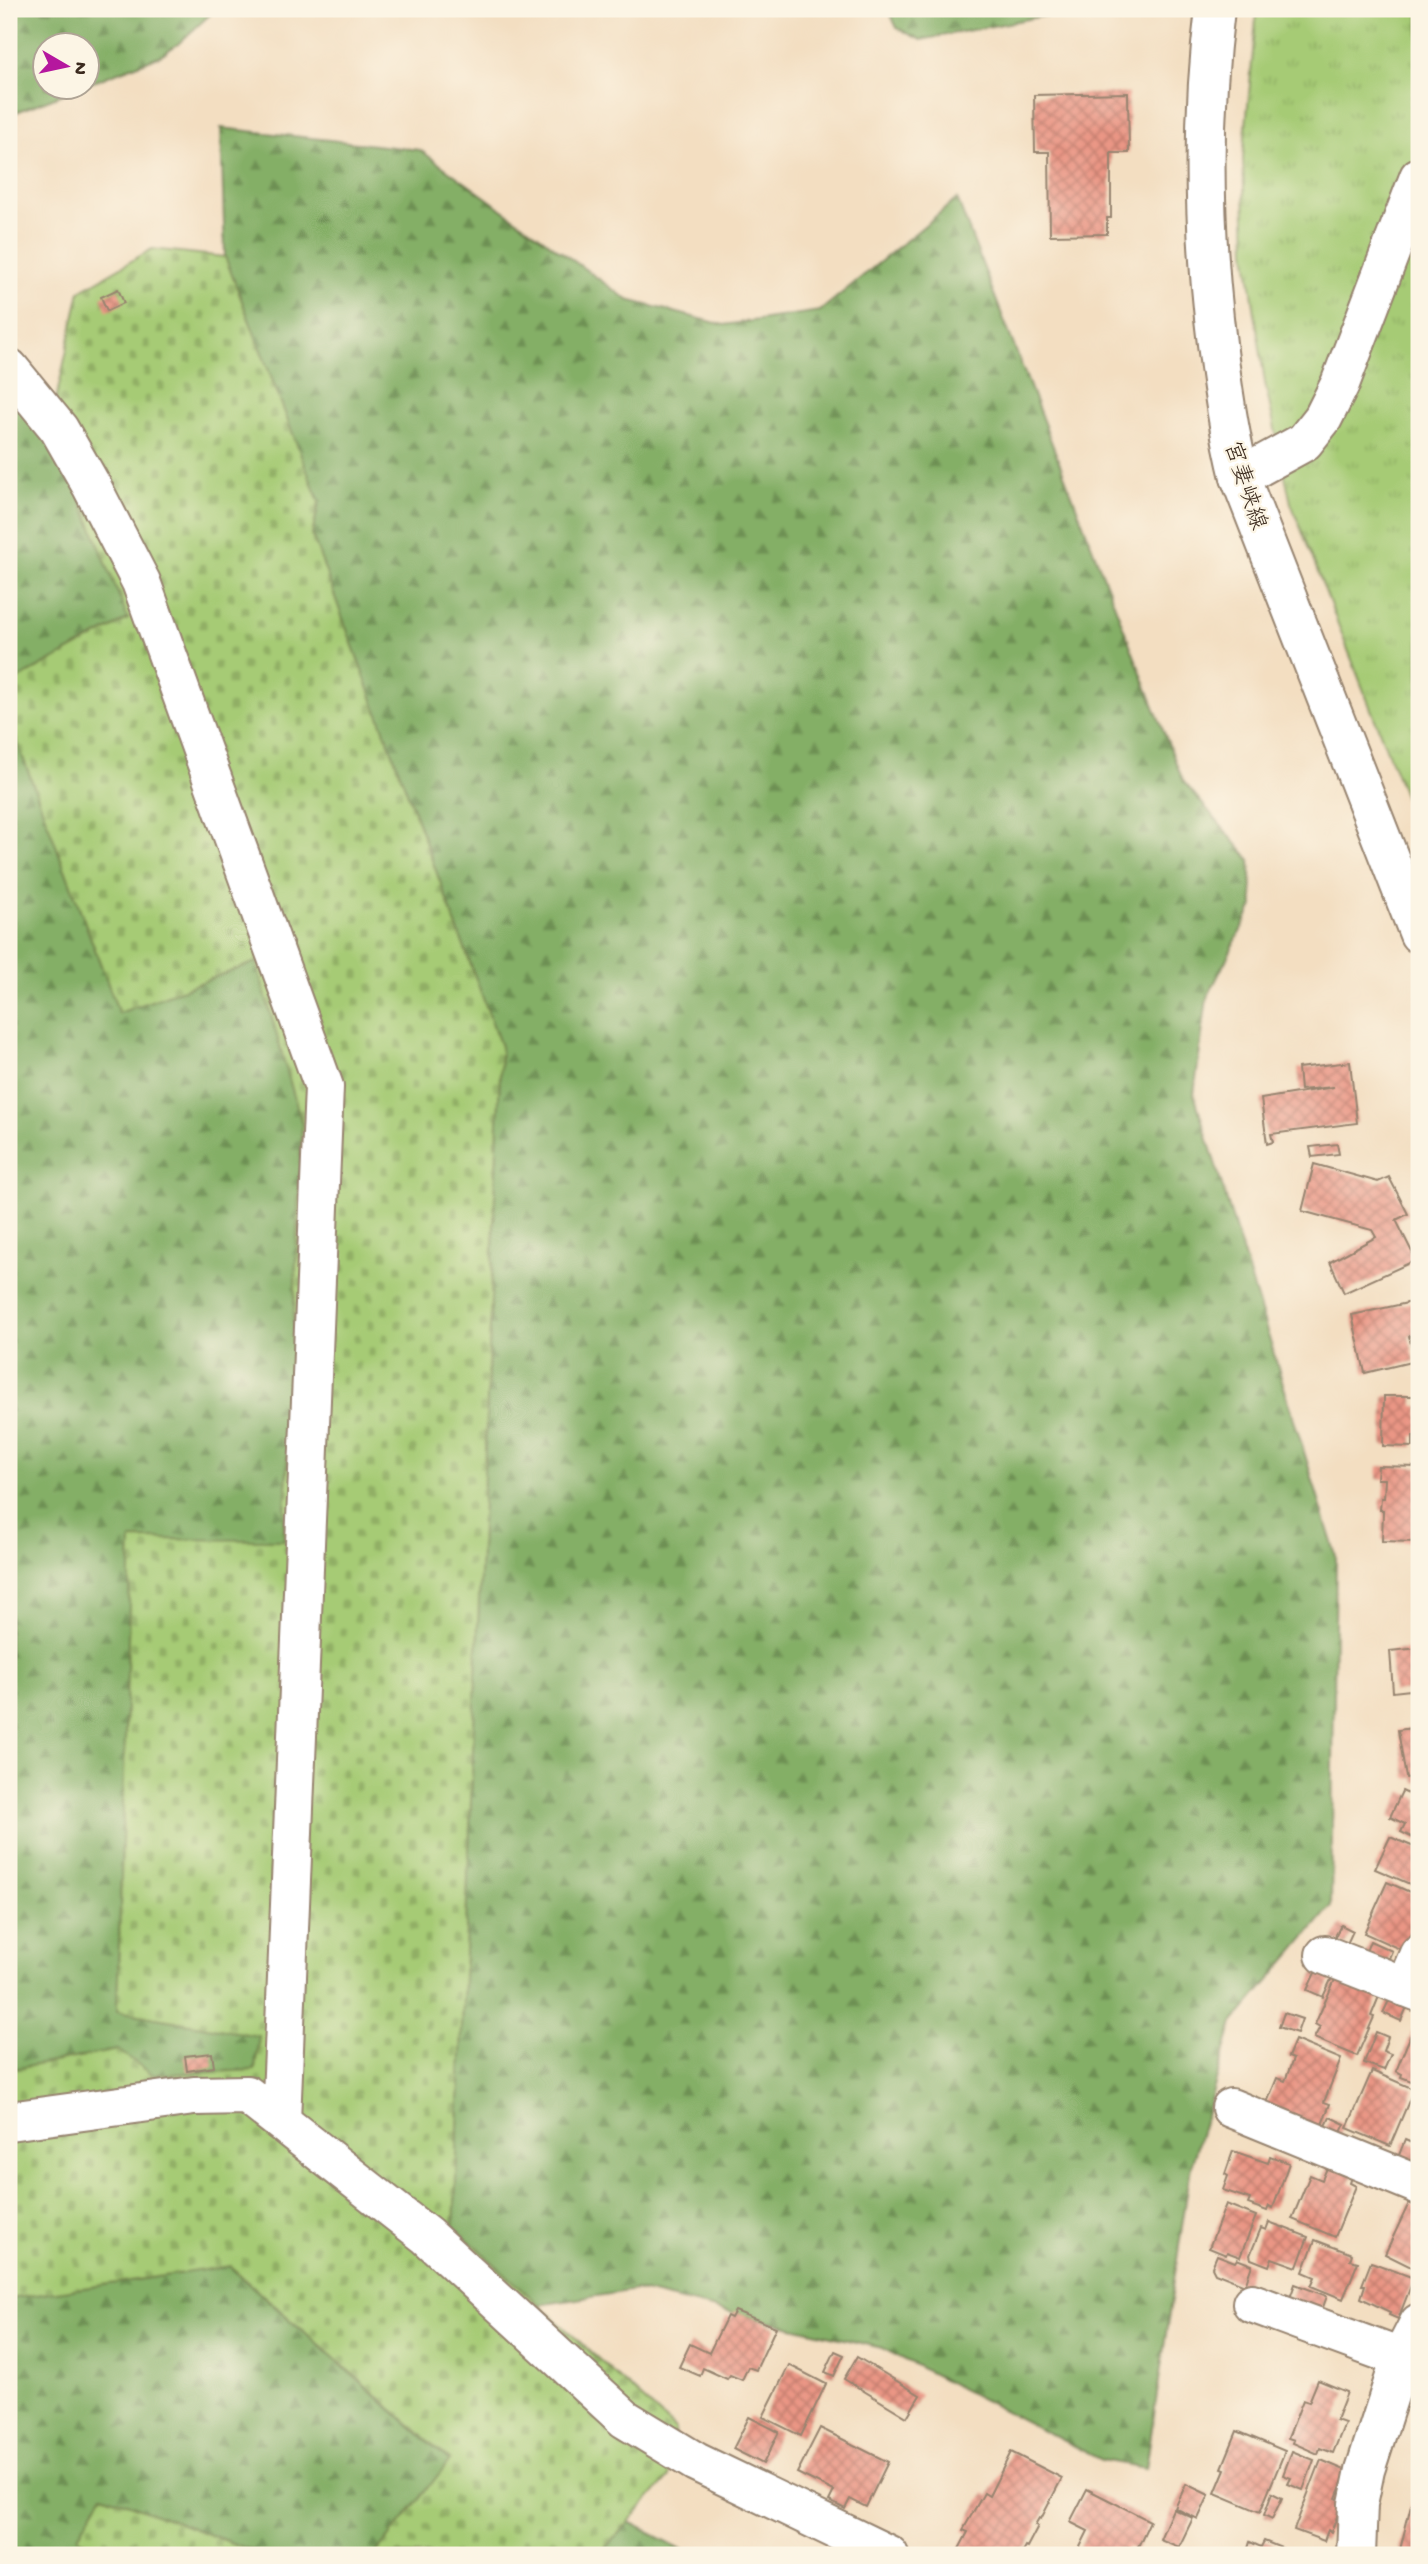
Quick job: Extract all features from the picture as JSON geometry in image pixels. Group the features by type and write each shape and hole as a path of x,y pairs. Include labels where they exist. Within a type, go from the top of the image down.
{"street":[{"name":"宮妻峡線","path":"1215,9 1206,119 1207,254 1232,447 1240,477 1419,934"},
{"path":"1240,477 1304,442 1323,418 1340,384 1419,177"},
{"path":"9,368 59,429 141,582 324,1087 281,2121"},
{"path":"1325,1955 1415,1978"},
{"path":"9,2121 222,2094 247,2095 427,2236 625,2419 696,2462 888,2555"},
{"path":"1231,2108 1419,2185"},
{"path":"1252,2303 1401,2358"},
{"path":"1356,2555 1358,2504 1365,2470 1401,2358 1419,2323"}],"green space":[{"path":"9,9 216,9 178,44 159,56 102,78 102,32 32,32 32,102 42,102 9,115"},
{"path":"888,9 1079,9 921,40 897,28"},
{"path":"1257,9 1419,9 1419,833 1291,503 1265,383 1246,251 1243,158"},
{"path":"221,128 420,150 628,300 724,325 820,311 957,199 1183,781 1250,860 1253,906 1207,998 1194,1094 1336,1556 1331,1907 1233,2023 1191,2166 1146,2468 1101,2460 882,2348 635,2290 539,2305 454,2227 501,1047 312,535 319,502 225,257"},
{"path":"152,249 225,257 319,502 312,535 501,1047 454,2227 675,2429 669,2477 599,2555 375,2555 450,2460 230,2266 9,2299 9,2070 118,2050 153,2075 255,2070 259,2036 117,2011 131,1539 284,1540 302,1124 256,962 119,1013 9,720 9,684 128,619 51,422 80,291"},
{"path":"9,385 51,422 128,619 9,684"},
{"path":"9,720 119,1013 256,962 302,1124 284,1541 131,1539 117,2011 259,2036 255,2070 153,2075 117,2050 9,2070"},
{"path":"229,2266 450,2461 375,2555 263,2555 103,2494 78,2536 100,2555 9,2555 9,2299"},
{"path":"103,2494 263,2555 100,2555 78,2536"},
{"path":"629,2522 693,2555 599,2555"}],"building":[{"path":"1128,93 1129,153 1111,153 1111,218 1107,218 1107,234 1050,235 1049,152 1035,152 1034,95"},
{"path":"118,289 124,303 107,311 101,297"},
{"path":"1350,1062 1357,1123 1271,1134 1273,1142 1267,1144 1261,1099 1334,1087 1300,1090 1298,1068"},
{"path":"1337,1144 1339,1154 1312,1157 1310,1147"},
{"path":"1314,1164 1378,1182 1389,1177 1408,1214 1396,1220 1416,1260 1344,1293 1330,1262 1376,1237 1372,1230 1302,1211"},
{"path":"1412,1302 1419,1333 1409,1336 1415,1361 1365,1373 1352,1315"},
{"path":"1384,1396 1414,1396 1414,1406 1419,1406 1419,1436 1413,1436 1413,1447 1383,1446"},
{"path":"1378,1466 1419,1467 1419,1535 1416,1534 1416,1542 1382,1541 1383,1510 1380,1510 1385,1479 1377,1479"},
{"path":"1419,1648 1419,1689 1393,1692 1390,1651"},
{"path":"1419,1727 1419,1782 1415,1783 1414,1777 1406,1778 1398,1730"},
{"path":"1402,1791 1419,1799 1419,1841 1401,1832 1405,1824 1390,1817"},
{"path":"1390,1837 1419,1849 1419,1888 1375,1869"},
{"path":"1387,1882 1419,1896 1419,1917 1404,1951 1364,1933"},
{"path":"1341,1925 1353,1931 1346,1946 1333,1940"},
{"path":"1370,1941 1392,1951 1387,1963 1365,1954"},
{"path":"1320,1962 1336,1969 1323,1997 1307,1990"},
{"path":"1337,1975 1380,1994 1371,2016 1374,2017 1357,2056 1314,2038 1320,2027 1315,2024"},
{"path":"1393,1992 1410,2000 1401,2021 1383,2013"},
{"path":"1284,2013 1302,2019 1297,2033 1279,2027"},
{"path":"1417,2020 1419,2084 1401,2077 1402,2074 1396,2071"},
{"path":"1376,2032 1388,2037 1383,2051 1391,2054 1384,2070 1364,2063"},
{"path":"1295,2040 1341,2059 1324,2102 1330,2104 1319,2132 1264,2110 1277,2078 1285,2081 1293,2059 1288,2057"},
{"path":"212,2053 214,2067 187,2071 185,2056"},
{"path":"1372,2071 1414,2089 1390,2146 1347,2128"},
{"path":"1330,2117 1345,2124 1337,2141 1322,2135"},
{"path":"1405,2140 1419,2146 1413,2172 1395,2165"},
{"path":"1233,2151 1268,2163 1270,2156 1289,2163 1273,2208 1269,2206 1267,2211 1248,2204 1250,2199 1223,2190"},
{"path":"1329,2163 1353,2174 1350,2183 1356,2186 1335,2237 1292,2219 1310,2175 1322,2180"},
{"path":"1409,2203 1419,2208 1419,2271 1385,2254"},
{"path":"1226,2204 1256,2216 1240,2257 1209,2248"},
{"path":"1269,2222 1308,2237 1297,2267 1272,2258 1269,2266 1251,2259 1250,2255 1261,2228 1266,2230"},
{"path":"1315,2240 1352,2254 1350,2260 1358,2262 1343,2299 1311,2286 1315,2277 1303,2272"},
{"path":"1217,2255 1252,2265 1245,2285 1215,2273 1212,2267"},
{"path":"1371,2262 1414,2278 1398,2319 1389,2315 1390,2312 1361,2298 1365,2285 1362,2285"},
{"path":"1295,2284 1327,2296 1322,2310 1290,2298"},
{"path":"735,2311 776,2327 756,2370 748,2367 742,2380 730,2375 727,2379 703,2368 700,2376 679,2367 690,2344 709,2353 727,2316 731,2318"},
{"path":"835,2351 844,2355 834,2376 825,2372"},
{"path":"857,2357 920,2395 907,2417 844,2379"},
{"path":"789,2365 826,2384 801,2436 763,2417"},
{"path":"1318,2380 1347,2392 1336,2420 1345,2423 1333,2453 1320,2448 1318,2454 1288,2438 1303,2400 1309,2402"},
{"path":"749,2417 779,2432 763,2464 733,2449"},
{"path":"820,2428 888,2462 866,2507 850,2499 845,2509 829,2501 834,2491 797,2473"},
{"path":"1237,2431 1285,2451 1260,2512 1215,2493"},
{"path":"1292,2451 1314,2460 1303,2490 1288,2484 1291,2478 1283,2475"},
{"path":"1011,2452 1062,2478 1041,2519 1039,2518 1035,2525 1038,2526 1027,2547 1025,2546 1020,2555 971,2555 959,2549 968,2532 963,2530 984,2493 989,2496"},
{"path":"1321,2460 1347,2471 1336,2498 1343,2501 1331,2532 1328,2530 1324,2541 1294,2530"},
{"path":"1419,2477 1419,2554 1400,2550"},
{"path":"1186,2484 1209,2495 1198,2519 1175,2508"},
{"path":"1087,2489 1150,2521 1136,2551 1128,2547 1124,2555 1076,2555 1088,2531 1070,2522"},
{"path":"1272,2493 1282,2498 1272,2519 1264,2515"},
{"path":"1173,2509 1193,2518 1179,2547 1160,2539"},
{"path":"1264,2541 1284,2549 1281,2555 1246,2555 1250,2542 1261,2547"}]}
